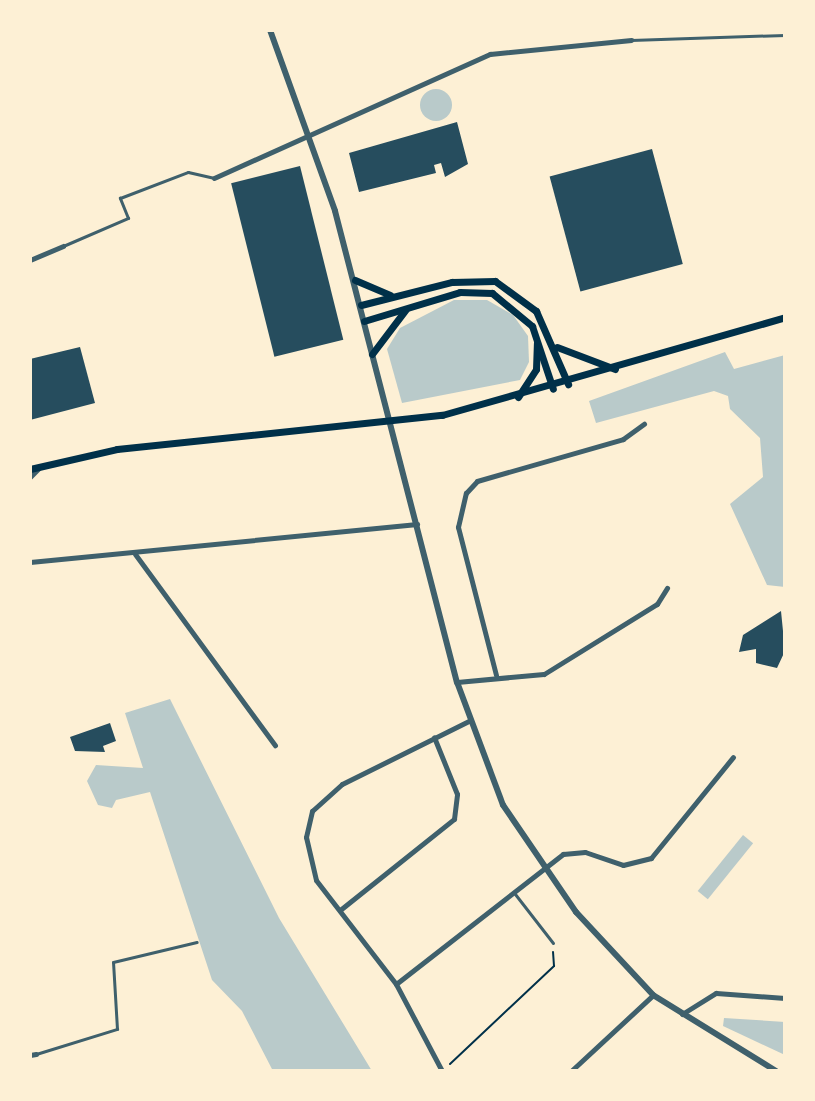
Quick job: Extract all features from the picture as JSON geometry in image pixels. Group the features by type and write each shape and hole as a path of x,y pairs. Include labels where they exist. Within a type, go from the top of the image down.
{"main road":[{"path":"355,280 390,295"},
{"path":"361,305 390,295 495,281 536,311 555,346 568,384"},
{"path":"364,321 460,292 492,293 523,314 537,341 553,389"},
{"path":"372,354 406,309"},
{"path":"30,467 117,449 360,428 517,398 618,370 785,317"},
{"path":"517,398 536,369 537,341"},
{"path":"555,346 582,362 618,370"}],"street":[{"path":"270,30 310,134 355,280 457,682 469,721 503,805 544,867 653,995 776,1071"},
{"path":"214,178 490,54 631,40"},
{"path":"30,260 63,246"},
{"path":"496,675 458,527 466,493 494,474 623,439 644,424"},
{"path":"30,477 41,466"},
{"path":"30,562 417,524"},
{"path":"135,554 275,745"},
{"path":"457,682 496,675 544,674 657,604 667,588"},
{"path":"443,1071 396,984 340,910 307,859 312,811 357,775 469,721"},
{"path":"340,910 454,819 457,794 434,737"},
{"path":"396,984 563,854 585,852 623,865 651,858 733,757"},
{"path":"681,1015 716,993 785,998"},
{"path":"571,1071 653,995"}],"lane":[{"path":"631,40 785,35"},
{"path":"63,246 128,218 120,198 188,172 214,178"},
{"path":"513,890 553,943"},
{"path":"33,1054 117,1029 113,962 197,942"}],"path":[{"path":"443,1071 554,966 553,943"}],"shaded area":[{"path":"436,89 447,94 452,105 447,116 436,121 425,116 420,105 425,94"},
{"path":"454,300 487,300 513,315 528,336 529,362 520,380 402,403 387,349 400,328"},
{"path":"725,352 734,369 785,355 785,587 767,585 730,504 763,477 760,438 730,409 728,396 714,391 596,423 589,401"},
{"path":"170,699 279,918 372,1071 273,1071 242,1011 212,980 150,792 116,800 112,808 98,805 87,781 96,765 143,768 125,713"},
{"path":"743,835 753,843 708,899 698,891"},
{"path":"724,1018 785,1022 785,1055 723,1026"}],"building":[{"path":"457,122 468,164 445,177 441,163 434,165 436,173 359,192 349,153"},
{"path":"652,149 683,264 580,291 550,176"},
{"path":"300,166 343,340 274,357 231,183"},
{"path":"80,347 95,403 30,420 30,359"},
{"path":"781,611 785,651 777,668 756,663 756,649 739,652 743,635"},
{"path":"110,723 116,741 103,746 105,752 75,751 70,737"}]}
